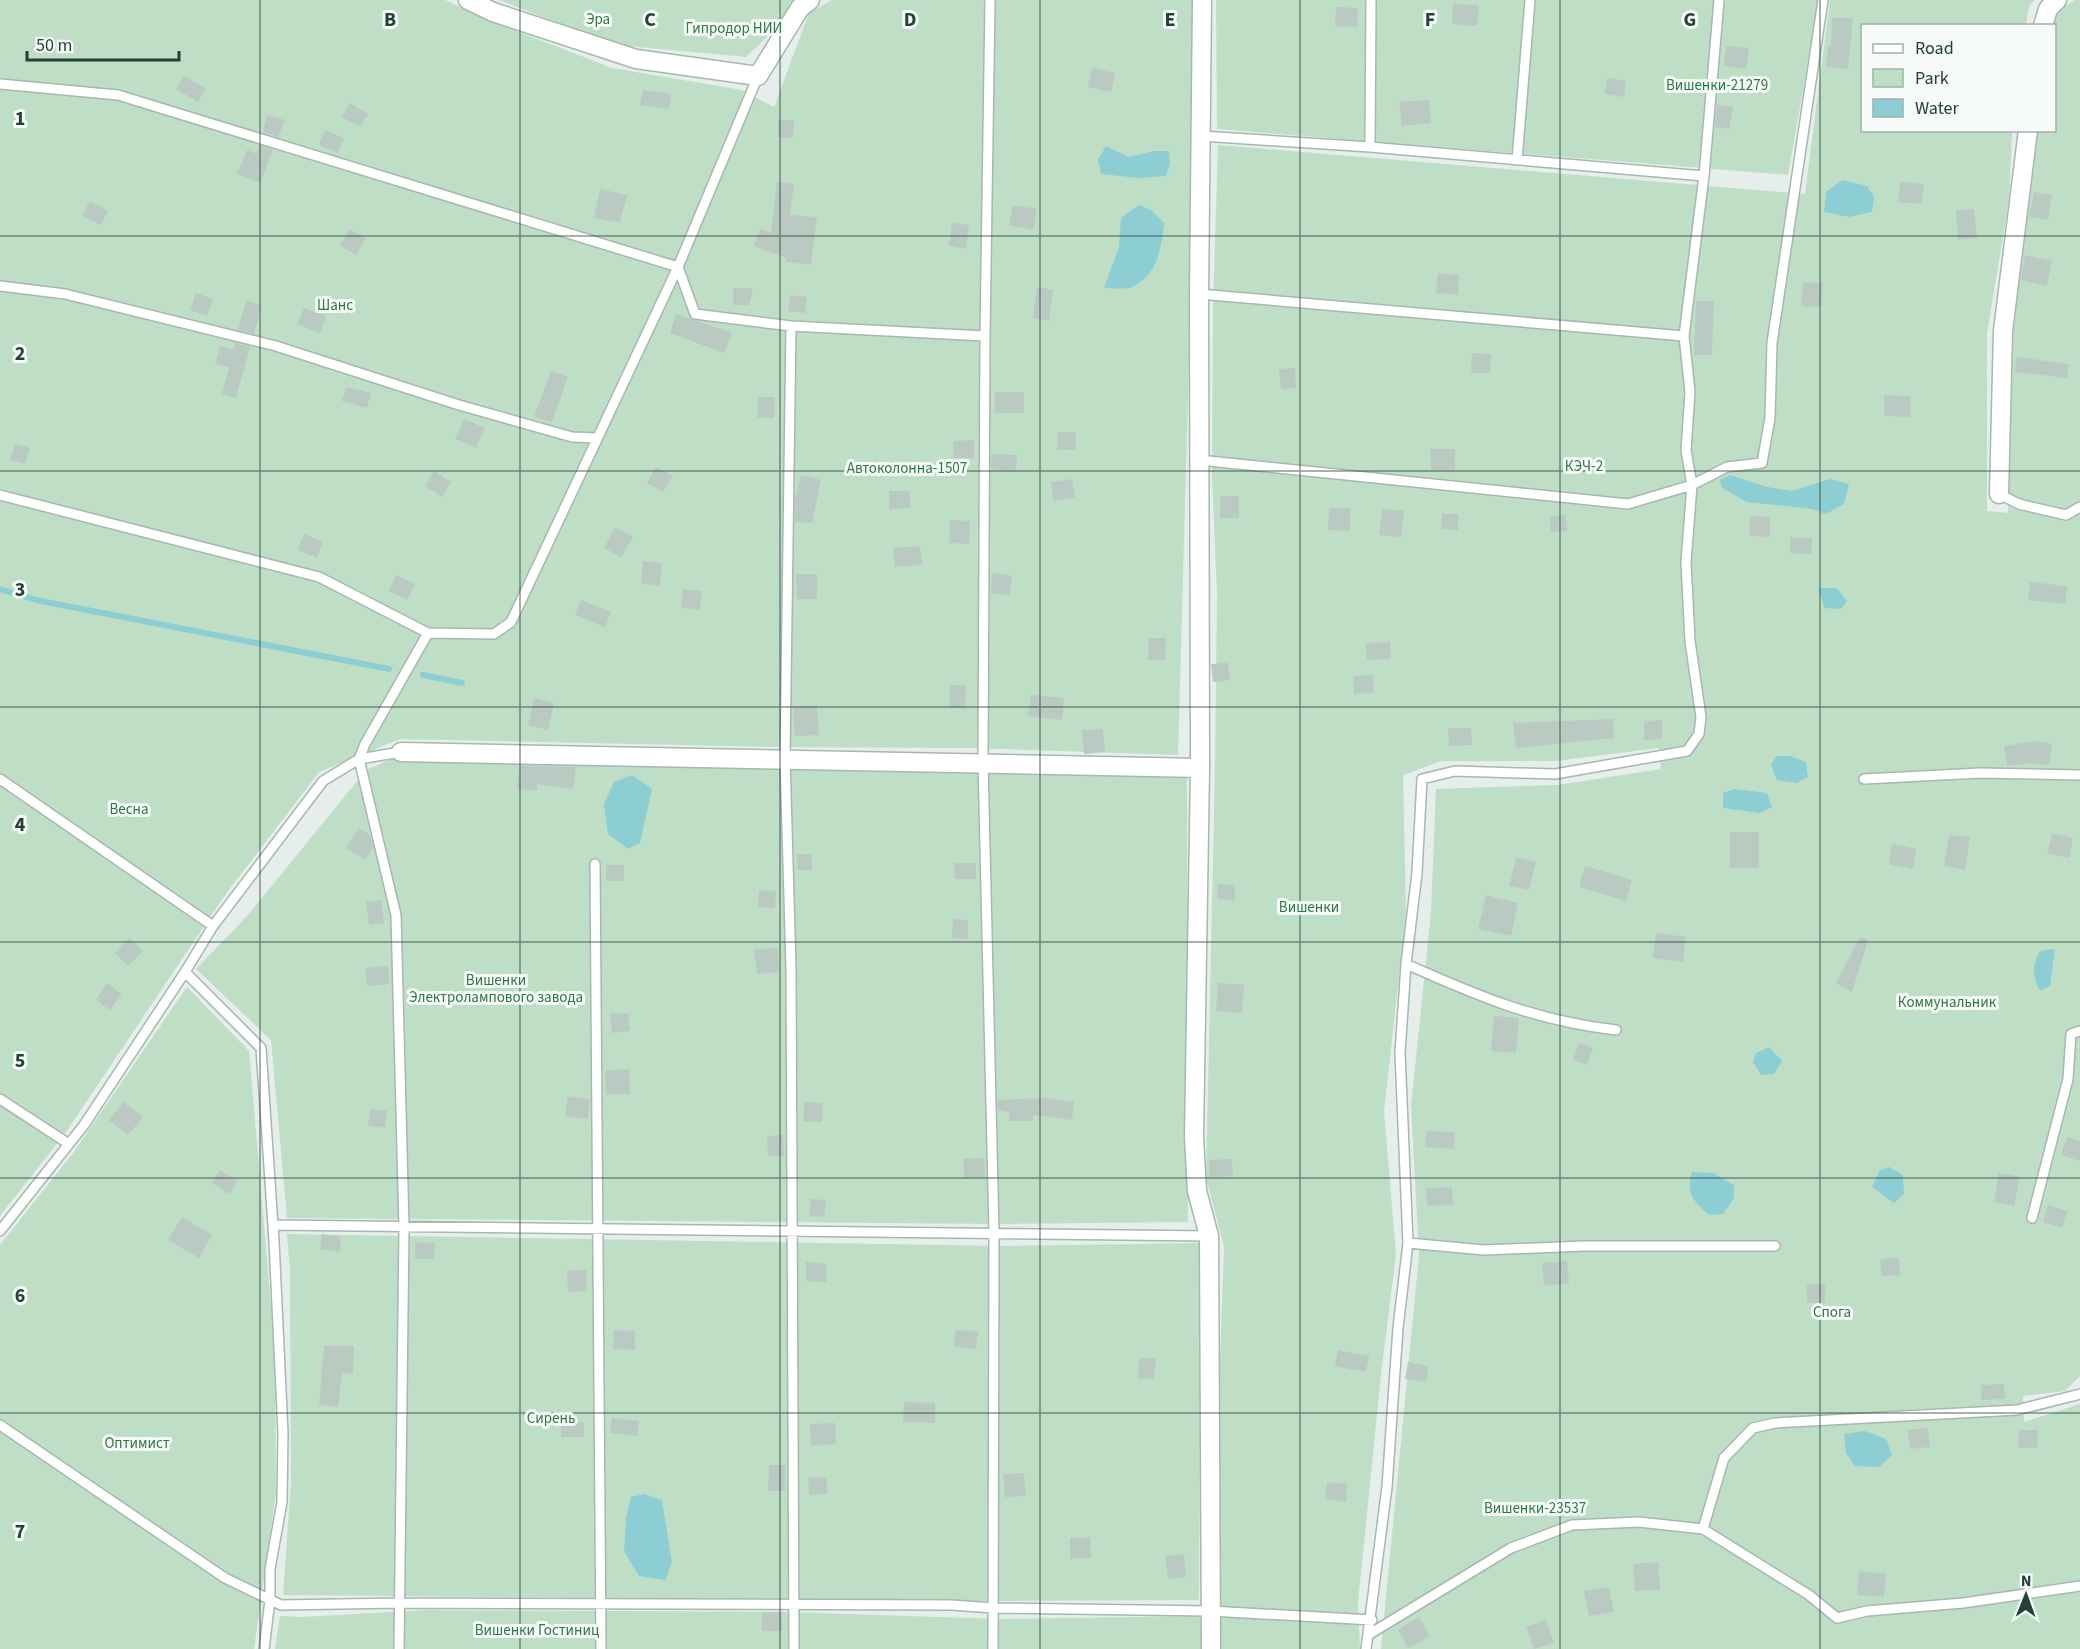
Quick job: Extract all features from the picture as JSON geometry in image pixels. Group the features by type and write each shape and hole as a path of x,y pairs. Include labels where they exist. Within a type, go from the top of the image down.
{"street":[{"path":"468,0 493,12 636,59 759,76 800,8 810,0"},
{"path":"1202,0 1199,294 1200,768 1194,1138 1197,1191 1209,1236 1211,1649"},
{"path":"2044,24 2048,9 2057,0"},
{"path":"1999,494 2003,331 2028,132"},
{"path":"401,752 1200,768"}],"lane":[{"path":"990,0 985,336 983,762 994,1232 993,1649"},
{"path":"1370,147 1371,0"},
{"path":"1517,160 1530,0"},
{"path":"1366,1649 1372,1620 1387,1487 1398,1328 1408,1243 1400,1053 1406,964 1417,873 1422,779 1455,771 1555,774 1687,751 1699,734 1701,717 1690,641 1686,562 1692,485 1686,450 1690,392 1684,336 1704,176 1719,0"},
{"path":"1199,460 1628,504 1692,485 1727,467 1762,463 1770,418 1772,343 1823,0"},
{"path":"0,495 319,577 428,633 494,634 510,622 678,267 759,76"},
{"path":"0,84 118,95 678,267"},
{"path":"1200,136 1370,147 1704,176"},
{"path":"678,267 695,314 791,326 985,336"},
{"path":"0,286 65,294 265,344 572,437 597,438"},
{"path":"1199,294 1684,336"},
{"path":"791,326 786,759 791,968 794,1649"},
{"path":"1999,494 2019,504 2066,514 2080,507"},
{"path":"399,1649 404,1227 396,915 359,759 365,744 428,633"},
{"path":"0,1231 69,1144 185,972 213,926 323,781 359,759 401,752"},
{"path":"1864,779 1980,773 2080,775"},
{"path":"0,779 213,926"},
{"path":"595,864 601,1649"},
{"path":"1406,964 1503,1006 1575,1025 1616,1030"},
{"path":"185,972 261,1048 273,1225 283,1433 282,1502 270,1569 270,1600 264,1649"},
{"path":"2032,1218 2068,1079 2071,1034 2080,1030"},
{"path":"0,1099 69,1144"},
{"path":"273,1225 1209,1236"},
{"path":"1408,1243 1484,1250 1584,1246 1776,1246"},
{"path":"1703,1529 1724,1458 1753,1428 1775,1423 2017,1410 2080,1394"},
{"path":"0,1425 225,1578 281,1605 399,1603 952,1605 993,1608 1210,1611 1372,1620"},
{"path":"1368,1635 1511,1548 1572,1525 1639,1522 1703,1529 1809,1595 1837,1618 1867,1611 1963,1603 2080,1586"}],"green space":[{"path":"0,0 445,0 476,15 612,68 742,90 774,107 809,13 832,0 1194,0 1189,360 1178,755 972,748 777,747 400,739 319,772 225,895 66,1132 0,1216"},
{"name":"Гипродор НИИ","path":"499,0 795,0 785,20 746,57 616,45"},
{"name":"Вишенки-21279","path":"1216,0 1819,0 1788,175 1217,129"},
{"path":"1830,0 2035,0 2029,6 2026,24 1861,24 1861,132 2012,132 2009,200 1987,334 1987,511 2008,513 2012,307 2037,132 2056,132 2056,24 2049,24 2050,15 2075,0 2080,0 2080,1376 2065,1391 2023,1396 2024,1422 2080,1404 2080,1649 1381,1649 1419,1255 1411,1106 1431,912 1436,789 1558,785 1661,769 1659,748 1555,761 1441,761 1403,775 1406,912 1384,1112 1396,1254 1358,1602 1360,1649 1221,1649 1219,1388 1224,1247 1206,1178 1215,767 1217,593 1212,476 1213,310 1218,145 1805,194"},
{"name":"Вишенки Электролампового завода","path":"398,756 1187,775 1188,1222 1003,1224 287,1218 271,1040 196,969 248,915 366,770"},
{"name":"Оптимист","path":"187,987 249,1051 275,1353 276,1493 254,1649 0,1649 0,1245 73,1153"},
{"name":"Сирень","path":"287,1234 1002,1246 1201,1243 1199,1600 983,1601 283,1595 291,1482 290,1270"},
{"name":"Вишенки Гостиниц","path":"427,1610 787,1612 998,1619 1204,1616 1205,1649 275,1649 280,1616 302,1617"}],"water":[{"path":"1106,146 1129,157 1154,151 1169,151 1170,164 1166,176 1139,178 1101,174 1098,160"},
{"path":"1842,180 1867,186 1874,197 1872,212 1849,217 1824,212 1826,192"},
{"path":"1139,205 1151,210 1164,223 1157,260 1148,276 1132,287 1104,288 1119,247 1121,218"},
{"path":"1730,475 1767,487 1792,491 1830,479 1849,484 1844,504 1826,514 1812,509 1747,502 1722,488 1720,480"},
{"path":"1819,588 1837,588 1847,601 1841,609 1824,608"},
{"path":"1777,756 1790,756 1806,762 1808,777 1797,783 1777,780 1771,765"},
{"path":"632,775 652,789 640,843 628,849 608,834 604,804 614,782"},
{"path":"1734,789 1767,793 1772,807 1760,813 1723,808 1723,793"},
{"path":"2055,949 2050,986 2040,991 2034,976 2034,966 2040,951"},
{"path":"1769,1047 1782,1061 1774,1074 1761,1075 1753,1062 1756,1053"},
{"path":"1889,1167 1903,1175 1904,1194 1894,1203 1872,1187 1880,1170"},
{"path":"1692,1172 1713,1173 1734,1185 1734,1198 1723,1214 1709,1215 1695,1201 1690,1186"},
{"path":"1865,1431 1886,1439 1892,1455 1879,1467 1855,1466 1846,1453 1844,1434"},
{"path":"644,1494 662,1500 672,1563 665,1580 639,1576 624,1551 626,1519 631,1497"}],"building":[{"path":"1453,4 1479,5 1477,26 1452,24"},
{"path":"1336,7 1358,8 1357,27 1335,26"},
{"path":"1832,18 1853,18 1848,69 1826,67 1828,46 1831,46"},
{"path":"1726,46 1749,48 1746,69 1724,66"},
{"path":"1092,68 1115,73 1111,92 1088,87"},
{"path":"184,76 206,89 198,102 176,89"},
{"path":"1607,78 1626,81 1624,97 1605,94"},
{"path":"643,90 671,94 669,109 640,105"},
{"path":"1429,100 1431,123 1402,126 1399,102"},
{"path":"350,103 368,114 360,127 342,117"},
{"path":"1717,105 1733,107 1729,129 1715,127"},
{"path":"267,115 285,120 278,137 263,132"},
{"path":"778,120 794,120 793,138 778,137"},
{"path":"325,130 344,138 338,153 319,145"},
{"path":"259,145 273,150 260,183 237,174 247,150 257,154"},
{"path":"777,182 794,184 790,215 817,217 811,265 785,262 786,258 754,246 760,229 771,233"},
{"path":"1900,182 1924,184 1922,204 1898,202"},
{"path":"600,189 627,195 620,223 594,218"},
{"path":"2034,192 2052,195 2048,220 2029,217"},
{"path":"90,201 108,211 101,225 82,216"},
{"path":"1013,205 1037,209 1033,230 1009,225"},
{"path":"1974,209 1977,238 1958,240 1956,211"},
{"path":"952,223 969,225 966,249 949,246"},
{"path":"349,229 366,238 356,255 340,246"},
{"path":"2025,255 2052,261 2047,286 2021,280"},
{"path":"1438,273 1459,275 1458,295 1436,293"},
{"path":"1803,282 1823,283 1821,307 1801,306"},
{"path":"1037,287 1053,290 1049,321 1033,318"},
{"path":"733,288 753,288 749,305 733,305"},
{"path":"196,293 213,299 207,316 190,310"},
{"path":"790,295 807,297 805,313 788,311"},
{"path":"246,301 262,305 254,334 238,330"},
{"path":"1696,301 1714,301 1712,355 1694,355"},
{"path":"304,308 326,316 320,333 297,324"},
{"path":"676,314 732,333 724,353 670,333"},
{"path":"235,343 250,347 236,398 222,394 229,367 215,364 220,346 233,350"},
{"path":"1472,353 1491,354 1490,373 1471,373"},
{"path":"2017,357 2069,364 2067,378 2015,372"},
{"path":"1295,368 1296,388 1281,389 1279,369"},
{"path":"551,371 568,377 552,422 534,417"},
{"path":"346,387 371,393 367,408 342,401"},
{"path":"995,392 1024,392 1024,413 995,413"},
{"path":"1884,395 1911,396 1910,417 1884,416"},
{"path":"758,397 775,397 774,418 757,417"},
{"path":"464,419 485,428 476,448 455,439"},
{"path":"1058,432 1076,432 1076,450 1057,450"},
{"path":"974,440 974,458 954,458 953,441"},
{"path":"15,444 30,448 25,464 10,460"},
{"path":"1430,449 1455,449 1455,470 1431,470"},
{"path":"992,454 1017,455 1016,471 991,469"},
{"path":"656,467 673,476 663,492 647,483"},
{"path":"434,471 451,482 442,497 425,486"},
{"path":"801,475 821,480 812,523 795,522 795,501"},
{"path":"1072,479 1075,497 1053,501 1051,482"},
{"path":"889,491 910,491 910,508 889,509"},
{"path":"1220,496 1239,496 1239,518 1220,518"},
{"path":"1329,508 1350,508 1350,531 1328,530"},
{"path":"1382,509 1404,511 1401,537 1379,535"},
{"path":"1442,514 1458,514 1458,530 1441,529"},
{"path":"1566,515 1567,531 1551,532 1550,516"},
{"path":"1750,516 1770,517 1770,537 1749,536"},
{"path":"950,520 970,521 969,544 949,543"},
{"path":"615,527 633,537 621,557 604,548"},
{"path":"304,534 323,542 317,558 297,550"},
{"path":"1790,537 1812,538 1811,554 1790,553"},
{"path":"920,546 922,565 895,567 893,548"},
{"path":"643,561 662,563 660,586 641,584"},
{"path":"992,573 1012,576 1010,595 991,593"},
{"path":"796,574 817,574 817,599 797,599"},
{"path":"396,575 415,584 407,600 389,591"},
{"path":"2030,582 2067,586 2065,604 2028,600"},
{"path":"683,589 702,591 700,610 681,608"},
{"path":"581,600 611,612 605,627 575,615"},
{"path":"1149,638 1166,638 1165,660 1148,660"},
{"path":"1390,642 1391,659 1367,660 1366,643"},
{"path":"1228,663 1230,680 1213,682 1211,664"},
{"path":"1373,675 1374,693 1354,694 1353,676"},
{"path":"950,685 966,685 965,708 949,708"},
{"path":"1031,695 1064,698 1062,720 1028,716"},
{"path":"534,698 554,703 548,730 528,725"},
{"path":"817,705 819,735 795,736 793,707"},
{"path":"1613,719 1614,738 1516,748 1513,723"},
{"path":"1662,720 1662,739 1644,740 1644,721"},
{"path":"1448,728 1471,728 1472,745 1449,746"},
{"path":"1103,729 1105,752 1084,754 1082,730"},
{"path":"2036,741 2052,744 2049,765 2030,763 2007,766 2004,746"},
{"path":"520,766 576,767 573,789 537,784 537,791 517,789"},
{"path":"359,828 370,835 373,848 365,860 346,848"},
{"path":"1730,832 1759,832 1759,868 1730,868"},
{"path":"2052,833 2073,838 2069,858 2047,853"},
{"path":"1949,835 1970,837 1965,870 1944,866"},
{"path":"1892,844 1917,849 1913,869 1889,864"},
{"path":"797,854 812,854 812,870 797,870"},
{"path":"1516,857 1536,862 1529,890 1509,886"},
{"path":"954,863 976,863 976,879 955,879"},
{"path":"606,865 624,865 624,881 606,881"},
{"path":"1585,866 1632,880 1626,901 1579,887"},
{"path":"1218,884 1235,885 1235,900 1217,899"},
{"path":"759,890 776,891 775,908 758,907"},
{"path":"1486,895 1518,903 1511,936 1478,929"},
{"path":"381,900 384,923 369,925 366,902"},
{"path":"953,919 968,920 968,939 952,938"},
{"path":"1656,933 1686,937 1683,962 1653,958"},
{"path":"1860,937 1868,940 1852,992 1836,983"},
{"path":"130,938 143,951 128,966 115,953"},
{"path":"777,948 780,972 757,974 754,950"},
{"path":"388,966 389,984 367,986 365,968"},
{"path":"107,983 122,994 110,1010 96,1000"},
{"path":"1218,983 1244,985 1242,1013 1216,1011"},
{"path":"628,1013 630,1031 612,1033 610,1014"},
{"path":"1494,1016 1519,1018 1516,1053 1491,1051"},
{"path":"1579,1043 1593,1048 1587,1065 1573,1060"},
{"path":"629,1069 630,1094 606,1095 605,1071"},
{"path":"568,1096 590,1099 588,1119 565,1116"},
{"path":"1045,1098 1074,1102 1072,1120 1033,1115 1033,1121 1009,1121 1009,1112 998,1110 998,1100"},
{"path":"124,1102 143,1117 128,1135 109,1120"},
{"path":"804,1102 823,1103 822,1122 803,1121"},
{"path":"370,1109 387,1111 385,1128 368,1126"},
{"path":"1426,1131 1455,1132 1454,1149 1425,1147"},
{"path":"783,1135 784,1156 768,1156 767,1136"},
{"path":"2067,1137 2080,1141 2080,1161 2061,1155"},
{"path":"984,1158 985,1177 964,1178 963,1159"},
{"path":"1232,1159 1233,1176 1209,1177 1209,1160"},
{"path":"220,1170 237,1181 230,1194 212,1183"},
{"path":"1999,1173 2020,1177 2014,1206 1994,1202"},
{"path":"1452,1187 1453,1205 1427,1206 1426,1188"},
{"path":"811,1199 826,1200 824,1217 809,1216"},
{"path":"2048,1205 2067,1211 2062,1228 2043,1222"},
{"path":"182,1217 212,1235 199,1258 168,1240"},
{"path":"322,1234 341,1237 340,1252 320,1249"},
{"path":"415,1242 435,1243 434,1259 415,1259"},
{"path":"1899,1257 1900,1275 1882,1276 1880,1259"},
{"path":"1567,1261 1569,1283 1544,1286 1542,1263"},
{"path":"806,1262 827,1264 826,1282 806,1281"},
{"path":"586,1270 587,1291 568,1292 567,1271"},
{"path":"1807,1284 1825,1284 1825,1303 1807,1303"},
{"path":"614,1330 635,1331 635,1350 613,1349"},
{"path":"955,1330 978,1331 976,1349 954,1347"},
{"path":"324,1345 354,1346 353,1374 342,1373 338,1407 319,1405"},
{"path":"1338,1350 1369,1356 1366,1372 1335,1366"},
{"path":"1139,1358 1156,1359 1154,1379 1138,1378"},
{"path":"1408,1362 1428,1366 1426,1382 1405,1379"},
{"path":"2004,1384 2005,1399 1981,1400 1981,1385"},
{"path":"904,1402 935,1403 935,1423 903,1422"},
{"path":"612,1418 639,1421 637,1436 610,1433"},
{"path":"561,1422 584,1422 584,1437 561,1437"},
{"path":"835,1423 836,1444 811,1446 810,1424"},
{"path":"1928,1428 1930,1447 1910,1449 1907,1430"},
{"path":"2019,1430 2038,1430 2037,1448 2018,1448"},
{"path":"769,1465 785,1465 785,1491 768,1491"},
{"path":"1024,1473 1026,1496 1005,1497 1003,1474"},
{"path":"827,1477 827,1494 809,1495 808,1478"},
{"path":"1327,1482 1347,1484 1346,1502 1325,1499"},
{"path":"1090,1537 1091,1558 1070,1559 1070,1538"},
{"path":"1184,1554 1186,1577 1168,1579 1165,1556"},
{"path":"1658,1562 1660,1590 1635,1591 1633,1564"},
{"path":"1859,1571 1886,1574 1884,1597 1857,1595"},
{"path":"1609,1587 1614,1612 1589,1616 1584,1591"},
{"path":"762,1612 782,1612 782,1631 762,1631"},
{"path":"1419,1617 1430,1636 1408,1648 1398,1630"},
{"path":"1546,1620 1554,1643 1534,1649 1526,1627"}],"waterway":[{"path":"0,589 36,600 389,669"},
{"path":"423,675 462,683"}],"park label":[{"name":"Эра","path":"598,19"},
{"name":"Шанс","path":"335,305"},
{"name":"КЭЧ-2","path":"1584,466"},
{"name":"Автоколонна-1507","path":"907,468"},
{"name":"Весна","path":"129,809"},
{"name":"Вишенки","path":"1309,907"},
{"name":"Коммунальник","path":"1947,1002"},
{"name":"Спога","path":"1832,1312"},
{"name":"Вишенки-23537","path":"1535,1508"}]}
